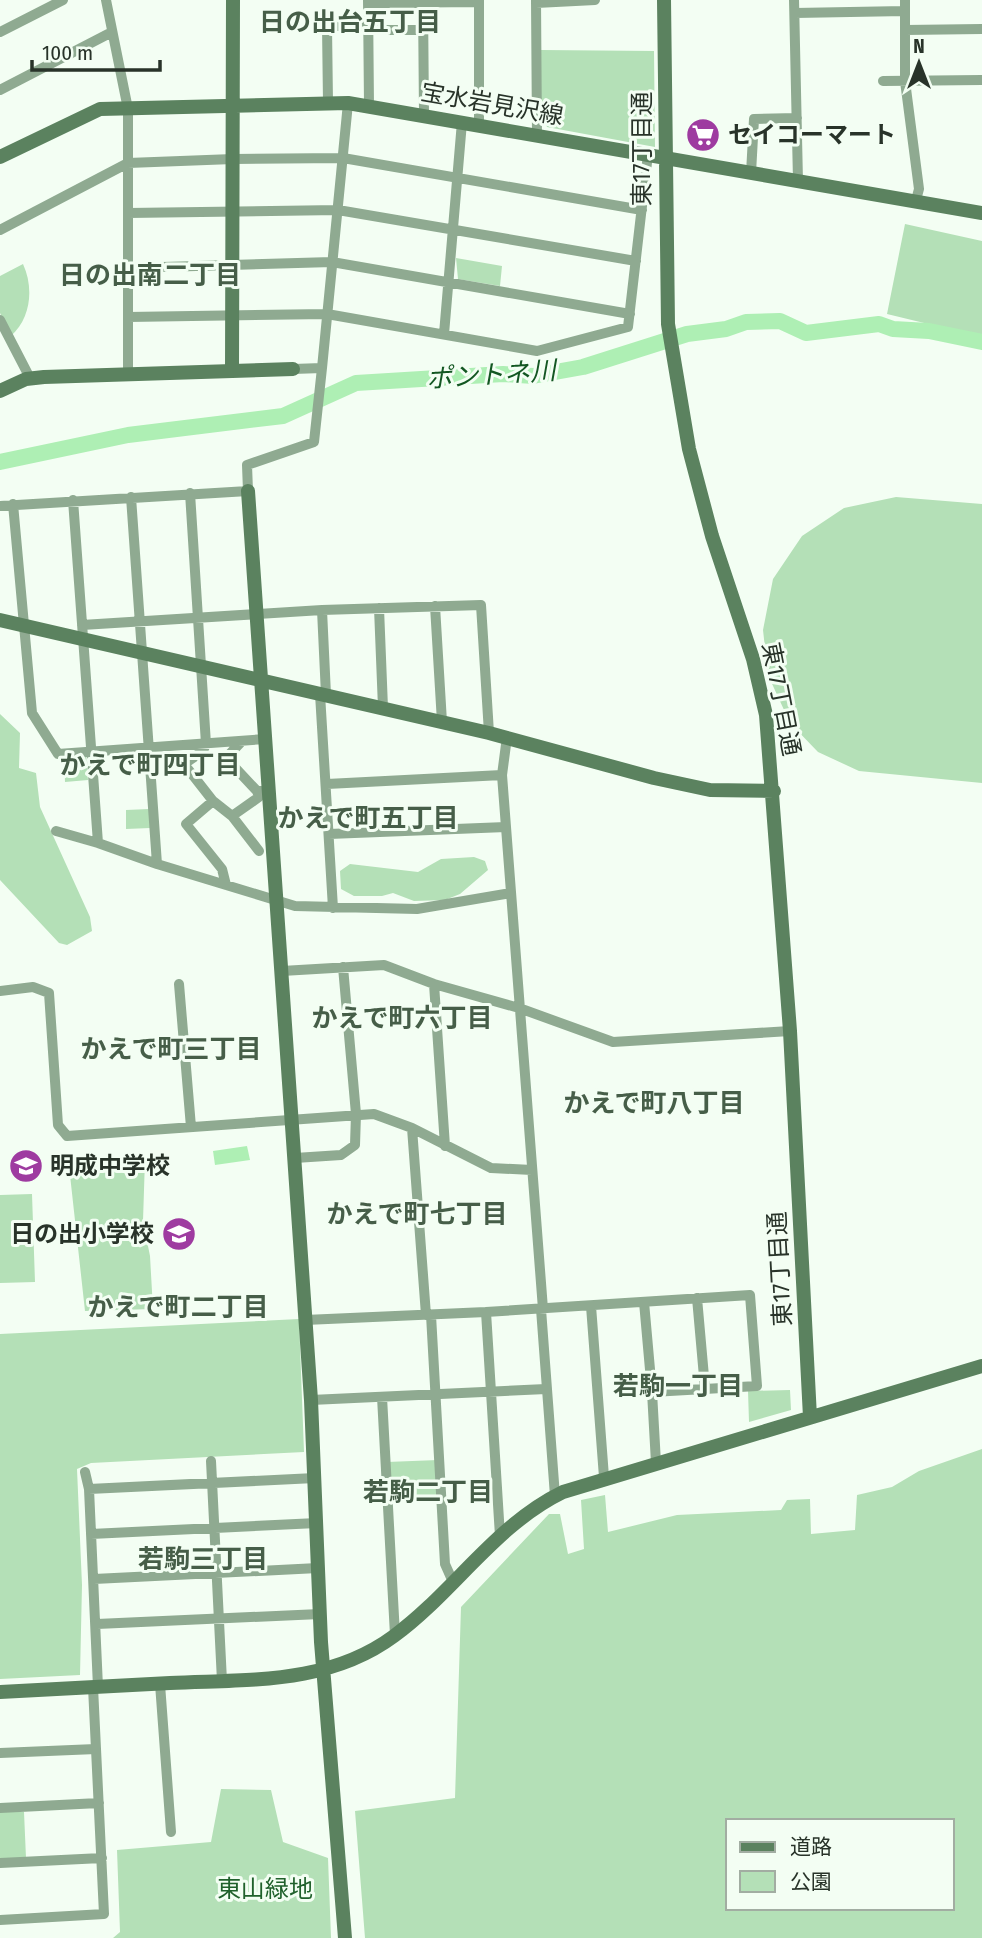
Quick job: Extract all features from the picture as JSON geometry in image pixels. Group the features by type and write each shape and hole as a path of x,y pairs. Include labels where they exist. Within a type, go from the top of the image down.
{"street":[{"path":"0,32 63,0"},
{"path":"106,0 128,109 128,374"},
{"path":"232,371 233,0"},
{"path":"537,135 536,1 595,0"},
{"name":"東17丁目通","path":"664,0 668,324 673,368 689,449 712,536 753,659 766,715 774,791 790,1031 810,1417"},
{"path":"794,0 798,181"},
{"path":"369,106 368,1 479,1 479,125"},
{"path":"423,2 424,115"},
{"path":"794,13 905,5 905,81 919,189 916,200"},
{"path":"328,103 327,26 424,30"},
{"path":"905,30 982,29"},
{"path":"0,90 113,32"},
{"path":"883,81 982,80"},
{"path":"345,1938 320,1614 311,1399 282,971 277,902 263,792 265,739 247,465 314,442 348,103"},
{"name":"宝水岩見沢線","path":"0,157 88,113 128,109 348,103 982,213"},
{"path":"751,173 754,119 796,118"},
{"path":"444,334 462,122"},
{"path":"128,317 327,314 537,352 628,327 648,155"},
{"path":"0,229 128,163 233,159 343,158 642,210"},
{"path":"128,213 338,210 636,261"},
{"path":"128,268 332,262 630,314"},
{"path":"0,320 30,379"},
{"path":"0,391 30,379 322,368"},
{"path":"0,506 248,491"},
{"path":"190,493 206,744 203,751 184,764 213,801 232,816 259,851"},
{"path":"131,497 157,863"},
{"path":"74,500 98,842"},
{"path":"13,504 32,713 58,754 265,739"},
{"path":"82,632 141,621 322,610 481,605 489,733"},
{"path":"435,606 442,722"},
{"path":"379,608 383,708"},
{"path":"322,610 333,908"},
{"path":"0,620 82,632 142,653 507,737 688,786 720,790 774,791"},
{"path":"507,737 502,775 555,1496"},
{"path":"242,741 226,758 263,792"},
{"path":"327,784 502,775"},
{"path":"232,816 263,792"},
{"path":"213,801 186,824 222,869 226,885"},
{"path":"329,834 506,827"},
{"path":"56,831 98,842 277,902 333,908 417,909 511,893"},
{"path":"282,971 384,965 434,984 519,1008 613,1042 790,1031"},
{"path":"295,1158 348,1153 355,1145 356,1114 343,967"},
{"path":"179,984 191,1127"},
{"path":"434,984 445,1146"},
{"path":"0,991 33,987 48,993 58,1125 63,1135 79,1136 356,1114 383,1116 491,1168 532,1170"},
{"path":"412,1128 436,1395 445,1564 453,1582"},
{"path":"305,1320 542,1309 750,1295 757,1386 652,1392"},
{"path":"697,1298 705,1388"},
{"path":"644,1302 656,1463"},
{"path":"591,1306 604,1478"},
{"path":"486,1312 500,1536"},
{"path":"0,1692 222,1681 296,1676 324,1671 360,1658 395,1636 500,1536 555,1496 604,1478 982,1366"},
{"path":"311,1399 546,1390"},
{"path":"382,1397 395,1636"},
{"path":"211,1461 222,1681"},
{"path":"0,1920 104,1914 96,1749 97,1624 89,1489 85,1472"},
{"path":"89,1489 315,1478"},
{"path":"91,1534 317,1523"},
{"path":"94,1579 318,1569"},
{"path":"97,1624 320,1614"},
{"path":"160,1684 171,1832"},
{"path":"0,1753 96,1749"},
{"path":"0,1808 99,1803"},
{"path":"0,1863 102,1858"}],"green space":[{"path":"541,50 654,51 655,147 547,127 541,112"},
{"path":"905,224 982,241 982,337 887,314"},
{"path":"456,258 502,266 500,286 458,279"},
{"path":"23,264 29,283 29,302 23,321 11,336 0,313 0,276"},
{"path":"896,497 982,504 982,783 859,771 818,752 790,723 768,675 763,630 773,579 802,536 844,508"},
{"path":"0,714 20,733 19,768 36,773 40,807 90,917 92,931 67,945 59,943 0,880"},
{"path":"64,757 86,757 88,780 65,782"},
{"path":"149,809 150,828 126,829 126,810"},
{"path":"474,857 485,861 488,870 460,894 445,900 414,901 393,893 382,896 354,896 341,889 340,871 350,864 418,872 441,859"},
{"path":"145,1159 143,1221 150,1256 153,1309 85,1311 69,1166"},
{"path":"32,1194 35,1282 0,1283 0,1195"},
{"path":"299,1319 304,1452 91,1463 77,1469 82,1585 80,1675 0,1679 0,1334"},
{"path":"790,1390 791,1410 749,1422 748,1391"},
{"path":"982,1449 982,1938 365,1938 355,1811 455,1798 461,1607 549,1514 560,1514 568,1554 584,1549 581,1500 605,1495 608,1532 677,1515 781,1510 787,1500 810,1499 811,1534 855,1530 857,1495 892,1487 919,1471"},
{"path":"438,1460 440,1499 390,1500 387,1462"},
{"name":"東山緑地","path":"221,1789 271,1790 283,1842 328,1858 331,1938 113,1938 120,1932 117,1850 211,1842"},
{"path":"0,1812 24,1812 26,1858 0,1859"}],"shaded area":[{"path":"247,1146 250,1160 215,1165 213,1151"}],"waterway":[{"name":"ポントネ川","path":"0,462 128,435 283,416 356,383 503,374 533,376 583,367 687,334 726,329 746,322 780,321 806,333 879,324 893,329 929,331 982,342"}],"place":[{"name":"セイコーマート","path":"703,135"},
{"name":"明成中学校","path":"26,1166"},
{"name":"日の出小学校","path":"179,1234"}],"district":[{"name":"日の出台五丁目","path":"350,22"},
{"name":"日の出南二丁目","path":"150,275"},
{"name":"かえで町四丁目","path":"150,765"},
{"name":"かえで町五丁目","path":"368,818"},
{"name":"かえで町六丁目","path":"402,1018"},
{"name":"かえで町三丁目","path":"171,1049"},
{"name":"かえで町八丁目","path":"654,1103"},
{"name":"かえで町七丁目","path":"417,1214"},
{"name":"かえで町二丁目","path":"178,1307"},
{"name":"若駒一丁目","path":"678,1386"},
{"name":"若駒二丁目","path":"428,1492"},
{"name":"若駒三丁目","path":"203,1559"}]}
